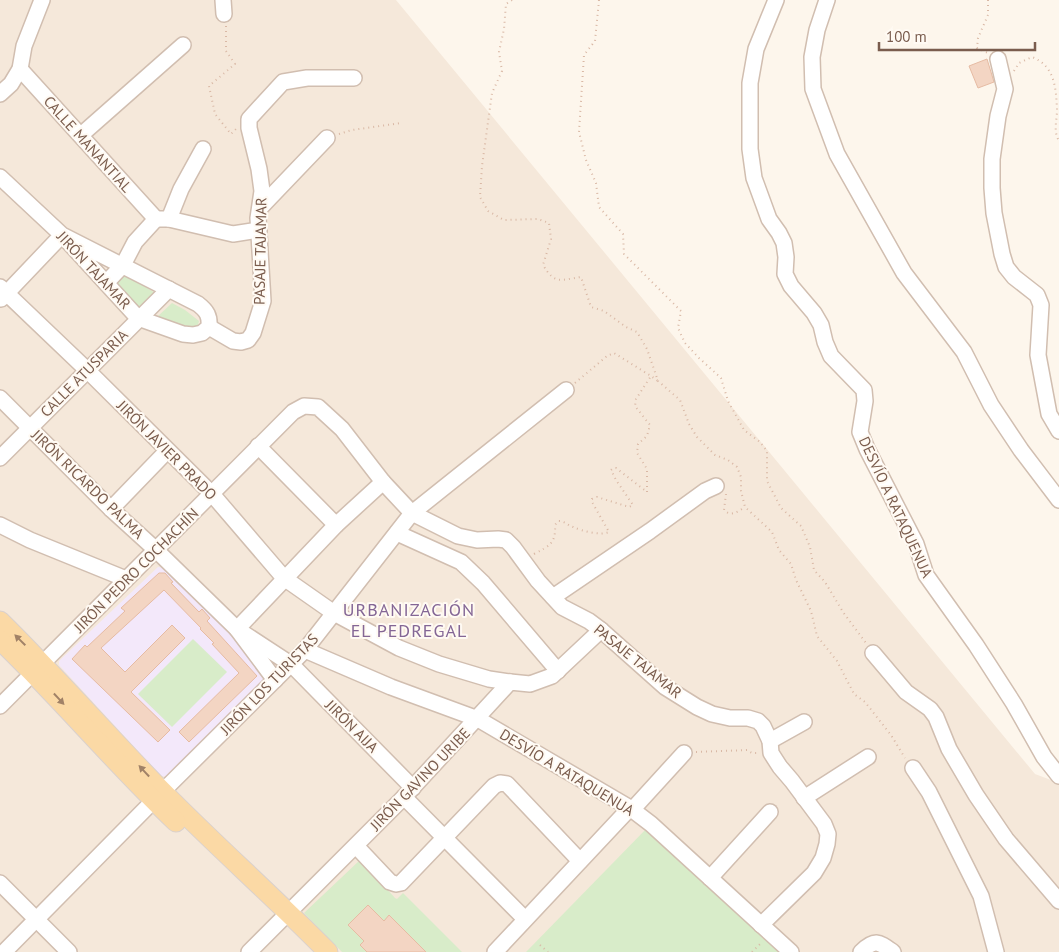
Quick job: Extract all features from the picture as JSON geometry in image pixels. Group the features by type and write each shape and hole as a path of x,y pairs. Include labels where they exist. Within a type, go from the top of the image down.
{"main road":[{"path":"0,621 38,668 158,796 285,916 328,952"},
{"path":"0,640 38,668"},
{"path":"285,916 313,952"}],"street":[{"path":"0,94 11,84 20,69 24,46 42,0"},
{"name":"DESVÍO A RATAQUENUA","path":"776,0 756,50 750,83 750,149 754,178 769,219 784,243 786,257 785,274 791,286 814,313 831,356 864,390 860,432 916,544 926,575 976,645 1014,704 1044,757 1059,776"},
{"path":"827,0 817,30 812,57 813,89 837,154 904,273 964,352 996,412 1026,458 1059,500"},
{"path":"81,135 183,45"},
{"path":"998,59 1005,88 998,116 992,159 994,213 1006,267 1014,277 1037,294 1041,305 1038,355 1049,414 1059,431"},
{"name":"CALLE MANANTIAL","path":"20,69 162,219"},
{"path":"249,119 282,82 307,78 354,78"},
{"name":"PASAJE TAJAMAR","path":"205,330 233,341 241,342 248,340 254,333 262,301 259,230 262,190 259,168 249,128 249,119"},
{"path":"260,208 327,138"},
{"path":"106,282 123,265 135,242 162,219 203,149"},
{"name":"JIRÓN TAJAMAR","path":"0,178 62,235 138,318 183,334 193,335 205,330"},
{"path":"162,219 233,234 259,230"},
{"path":"2,293 62,235 198,304 206,310 210,319 205,330"},
{"name":"CALLE ATUSPARIA","path":"0,458 169,289"},
{"name":"JIRÓN JAVIER PRADO","path":"2,293 87,370 212,494 284,578 334,613 399,648 439,664 488,680 510,682"},
{"name":"JIRÓN LOS TURISTAS","path":"4,952 306,650 412,513 566,390"},
{"name":"JIRÓN RICARDO PALMA","path":"0,398 111,509 237,629 292,665"},
{"name":"PASAJE TAJAMAR","path":"293,412 304,406 318,408 342,430 383,482 412,513 458,536 477,540 506,540 562,607 602,630 665,687 712,714 758,721 767,732 771,753 824,824 828,834 828,844 814,873 761,925"},
{"name":"JIRÓN PEDRO COCHACHÍN","path":"0,706 293,412"},
{"path":"258,446 336,525"},
{"path":"111,509 167,450"},
{"path":"275,680 237,629 336,525 383,482"},
{"path":"553,598 705,491 716,486"},
{"path":"0,525 30,540 126,580"},
{"path":"397,533 461,562 483,583 558,671"},
{"path":"510,682 530,684 552,676 602,630"},
{"name":"DESVÍO A RATAQUENUA","path":"306,650 391,687 478,718 631,809 651,824 791,952"},
{"path":"873,653 906,692 930,709 936,717 949,748 991,817 1006,839 1059,901"},
{"name":"JIRÓN AIJA","path":"292,665 408,792 443,837 525,919"},
{"name":"JIRÓN GAVINO URIBE","path":"249,952 356,846 510,682"},
{"path":"770,745 804,722"},
{"path":"494,952 684,753"},
{"path":"804,798 868,757"},
{"path":"913,768 929,792 981,896 996,952"},
{"path":"356,846 390,882 401,883 443,837 494,786 500,783 507,784 580,861"},
{"path":"710,878 770,812"},
{"path":"0,883 69,952"},
{"path":"862,952 868,945 874,942 880,943 893,952"}],"path":[{"path":"512,0 506,4 504,29 499,52 502,71 492,93 482,166 480,197 488,211 504,220 538,219 550,223 551,239 543,265 549,276 559,280 581,277 592,306 604,311 626,327 637,332 647,349 658,381"},
{"path":"599,0 594,41 584,55 579,132 586,160 596,183 598,207 623,234 624,254 681,312 678,328 685,343 698,358 722,378 728,401 744,430 760,442 767,451 767,481 781,508 801,526 810,547 814,570 825,582 843,612 873,653"},
{"path":"988,0 988,15 978,38 977,48 998,59"},
{"path":"224,7 226,51 235,64 210,86 215,114 231,134 249,119"},
{"path":"1005,88 1019,63 1032,57 1042,61 1053,74 1057,109 1055,134 1059,140"},
{"path":"327,138 352,130 401,123"},
{"path":"566,390 607,356 614,353 658,381 680,400 689,424 707,448 715,455 728,460 737,467 741,477 741,491 745,508 772,532 779,550 791,564 796,580 811,611 817,636 837,661 854,694 865,702 881,722 913,768"},
{"path":"522,560 552,544 555,525 558,521 564,521 572,527 586,531 602,534 609,532 592,499 597,497 629,507 633,505 616,480 612,469 616,468 647,492 647,469 637,453 638,444 647,436 650,424 635,406 636,399 650,376"},
{"path":"716,486 724,486 727,492 724,510 727,514 732,514 745,508"},
{"path":"684,753 747,750 757,753 770,745"},
{"path":"752,952 760,944"},
{"path":"540,945 548,952"}],"shaded area":[{"path":"0,0 396,0 1035,774 1059,783 1059,952 0,952"},
{"path":"158,567 165,568 229,631 266,678 169,777 161,776 59,665 59,661"}],"green space":[{"path":"121,271 155,293 138,309 115,280"},
{"path":"172,303 199,321 198,325 193,329 156,318"},
{"path":"193,639 227,672 172,727 138,694"},
{"path":"649,826 785,952 526,952"},
{"path":"360,860 395,898 397,899 403,893 462,952 342,952 304,913"}],"building":[{"path":"987,59 994,82 978,88 969,66"},
{"path":"159,573 165,573 173,582 171,583 199,612 202,609 210,618 207,621 257,676 189,742 179,732 239,673 212,644 214,643 201,628 164,590 101,648 125,672 172,625 185,638 131,692 170,730 158,742 72,659 85,645 87,647 125,611 121,608"},
{"path":"368,905 384,921 389,915 426,952 367,952 360,945 364,941 348,925"}],"district":[{"name":"URBANIZACIÓN EL PEDREGAL","path":"409,619"}]}
